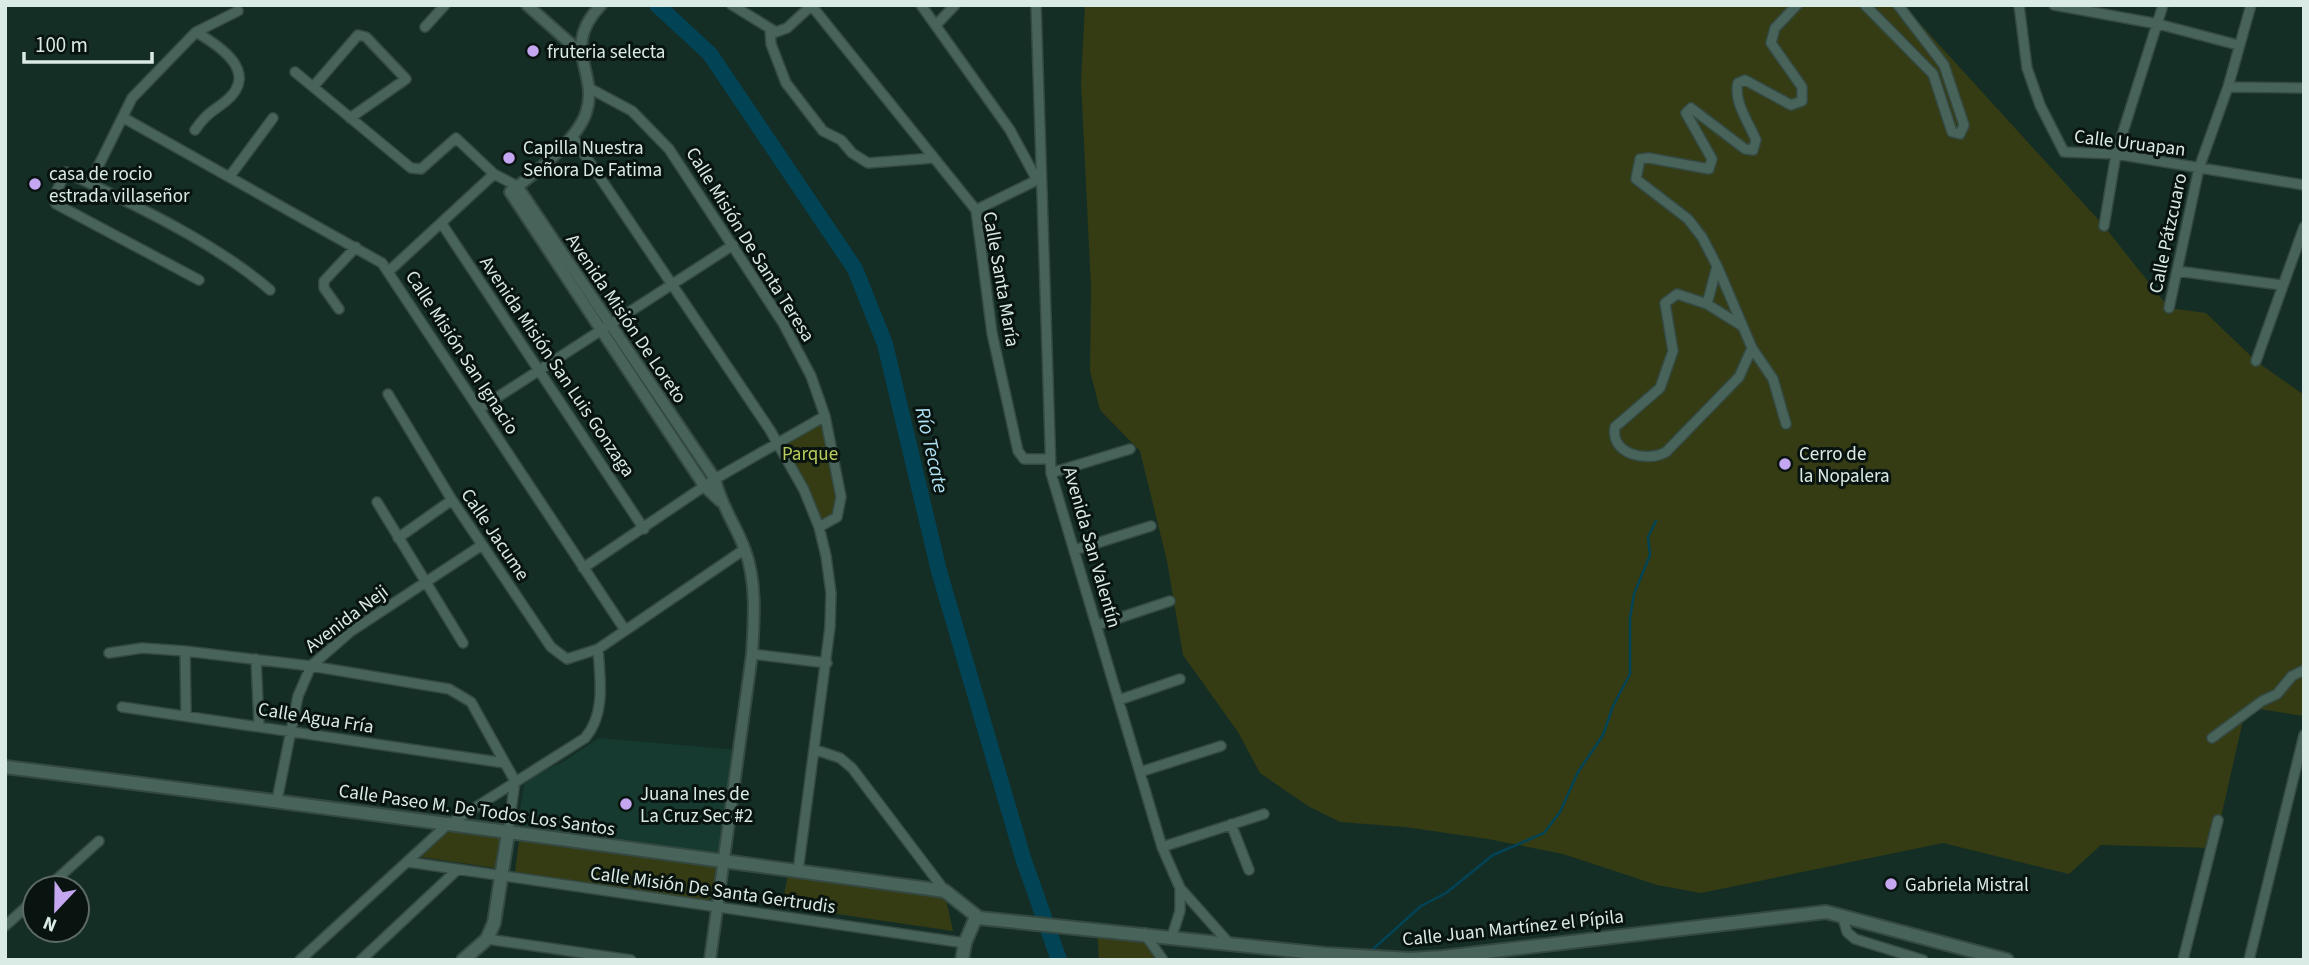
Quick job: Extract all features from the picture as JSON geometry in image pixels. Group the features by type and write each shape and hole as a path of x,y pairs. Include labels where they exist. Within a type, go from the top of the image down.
{"main road":[{"name":"Calle Paseo M. De Todos Los Santos","path":"5,767 278,800 446,826 945,891"},
{"path":"463,960 487,939 496,913 508,833"},
{"path":"945,891 976,917 965,943 962,960"},
{"name":"Calle Juan Martínez el Pípila","path":"976,917 1325,954 1410,959 1502,951 1826,912 2007,960"}],"street":[{"path":"425,27 445,5"},
{"path":"511,187 572,136 586,113 589,88 579,51 527,5"},
{"path":"732,5 770,30 783,31 812,5"},
{"name":"Calle Santa María","path":"812,5 976,210 992,333 1018,451 1024,459 1049,459"},
{"path":"921,5 1010,130 1039,179 976,210"},
{"path":"937,24 955,5"},
{"name":"Avenida San Valentín","path":"1036,5 1039,179 1051,473 1162,847 1180,888 1228,942"},
{"path":"1786,424 1773,379 1752,348 1702,237 1688,219 1639,182 1637,164 1640,159 1649,158 1709,169 1712,159 1686,113 1691,108 1745,149 1753,150 1756,140 1736,96 1736,87 1745,80 1791,105 1802,101 1802,87 1771,43 1775,28 1797,5"},
{"path":"1865,5 1927,67 1937,82 1952,132 1960,134 1964,125 1950,76 1898,5"},
{"name":"Calle Uruapan","path":"2019,5 2027,68 2040,105 2064,152 2116,155 2304,185"},
{"path":"2054,5 2158,24 2238,46"},
{"path":"2104,226 2116,155 2163,5"},
{"name":"Calle Pátzcuaro","path":"2169,308 2199,167 2228,86 2251,5"},
{"path":"579,51 598,8"},
{"path":"90,183 124,118 131,98 196,32 237,11"},
{"path":"770,30 772,44 786,83 823,131 841,140 852,153 869,163 934,158"},
{"path":"195,130 209,110 227,100 237,86 238,73 235,62 224,49 196,32"},
{"path":"295,72 350,118 405,81 405,77 366,37 358,35 313,87"},
{"path":"2228,86 2304,88"},
{"name":"Calle Misión De Santa Teresa","path":"589,88 632,111 656,133 733,245 798,349 825,416 841,508 831,523 819,527"},
{"name":"Calle Misión San Ignacio","path":"124,118 356,247 389,271 625,630"},
{"path":"230,176 273,118"},
{"name":"Avenida Misión De Loreto","path":"350,118 416,171 456,138 511,187 605,327 715,480"},
{"path":"572,136 777,443 804,490 819,527 831,593 827,663 798,871"},
{"path":"199,280 55,204 53,198 66,172 221,256 270,290"},
{"path":"389,271 494,174"},
{"name":"Avenida Misión San Luis Gonzaga","path":"442,224 541,369 644,528"},
{"path":"2256,361 2304,226"},
{"path":"479,409 733,245"},
{"path":"339,309 324,288 324,281 356,247"},
{"path":"1707,304 1717,267"},
{"path":"2177,271 2281,285"},
{"path":"1742,326 1707,304 1677,294 1665,303 1672,356 1659,391 1614,429 1618,442 1638,458 1655,458 1666,452 1739,377 1752,348"},
{"name":"Avenida Misión De Loreto","path":"605,327 705,487 720,501"},
{"name":"Calle Jacume","path":"388,394 452,500 551,647 567,659 598,649"},
{"path":"583,568 715,480 825,416"},
{"path":"1051,473 1130,449"},
{"path":"710,960 752,654 752,583 745,549 720,501 715,480"},
{"path":"398,538 452,500"},
{"path":"377,502 463,643"},
{"path":"1075,550 1151,526"},
{"name":"Avenida Neji","path":"278,800 298,696 311,666 350,632 482,545"},
{"path":"300,960 446,826 515,781 576,746 589,733 597,717 600,695 598,649 745,549"},
{"path":"1098,625 1170,601"},
{"path":"109,653 142,648 185,651 311,666 449,689 471,702 515,781 508,833"},
{"path":"185,651 186,715"},
{"path":"752,654 827,663"},
{"path":"256,659 258,725"},
{"path":"2212,738 2262,701 2277,694 2292,676 2304,670"},
{"path":"1119,700 1180,679"},
{"name":"Calle Agua Fría","path":"122,707 505,763"},
{"path":"2249,960 2304,735"},
{"path":"1140,772 1221,746"},
{"path":"816,750 840,758 852,768 945,891"},
{"path":"1162,847 1264,814"},
{"path":"2183,960 2218,820"},
{"path":"1231,824 1249,870"},
{"path":"62,874 99,841"},
{"name":"Calle Misión De Santa Gertrudis","path":"408,862 965,943"},
{"path":"361,960 457,870"},
{"path":"1171,936 1180,911 1180,888"},
{"path":"5,926 21,912"},
{"path":"1842,915 1847,932 1855,939 1871,947 1923,960"},
{"path":"1144,933 1163,960"},
{"path":"487,939 631,960"},
{"path":"532,960 533,947"}],"shaded area":[{"name":"Juana Ines de La Cruz Sec #2","path":"599,738 737,750 725,858 517,829 525,779 563,762"}],"green space":[{"path":"1085,5 1903,5 2104,226 2169,308 2206,313 2256,361 2304,395 2304,716 2246,707 2214,848 2101,845 2069,874 1943,843 1701,893 1657,885 1563,854 1488,839 1405,827 1340,822 1308,806 1260,773 1238,732 1183,655 1167,561 1140,451 1100,410 1090,371 1091,287 1081,81"},
{"name":"Parque","path":"824,414 845,488 842,518 818,523 778,442"},
{"path":"444,831 508,838 502,869 421,857"},
{"path":"519,841 717,867 709,903 515,872"},
{"path":"788,874 945,895 953,931 782,906"},
{"path":"1097,929 1151,934 1165,960 1099,960"}],"waterway":[{"name":"Río Tecate","path":"657,5 710,54 855,269 885,344 939,571 1023,858 1059,960"},
{"path":"1372,950 1421,906 1446,893 1493,855 1544,833 1560,812 1578,772 1603,735 1613,706 1630,674 1630,618 1634,594 1650,555 1648,537 1656,521"}],"place":[{"name":"fruteria selecta","path":"533,51"},
{"name":"Capilla Nuestra Señora De Fatima","path":"509,158"},
{"name":"casa de rocio estrada villaseñor","path":"35,184"},
{"name":"Cerro de la Nopalera","path":"1785,464"},
{"name":"Juana Ines de La Cruz Sec #2","path":"626,804"},
{"name":"Gabriela Mistral","path":"1891,884"}]}
